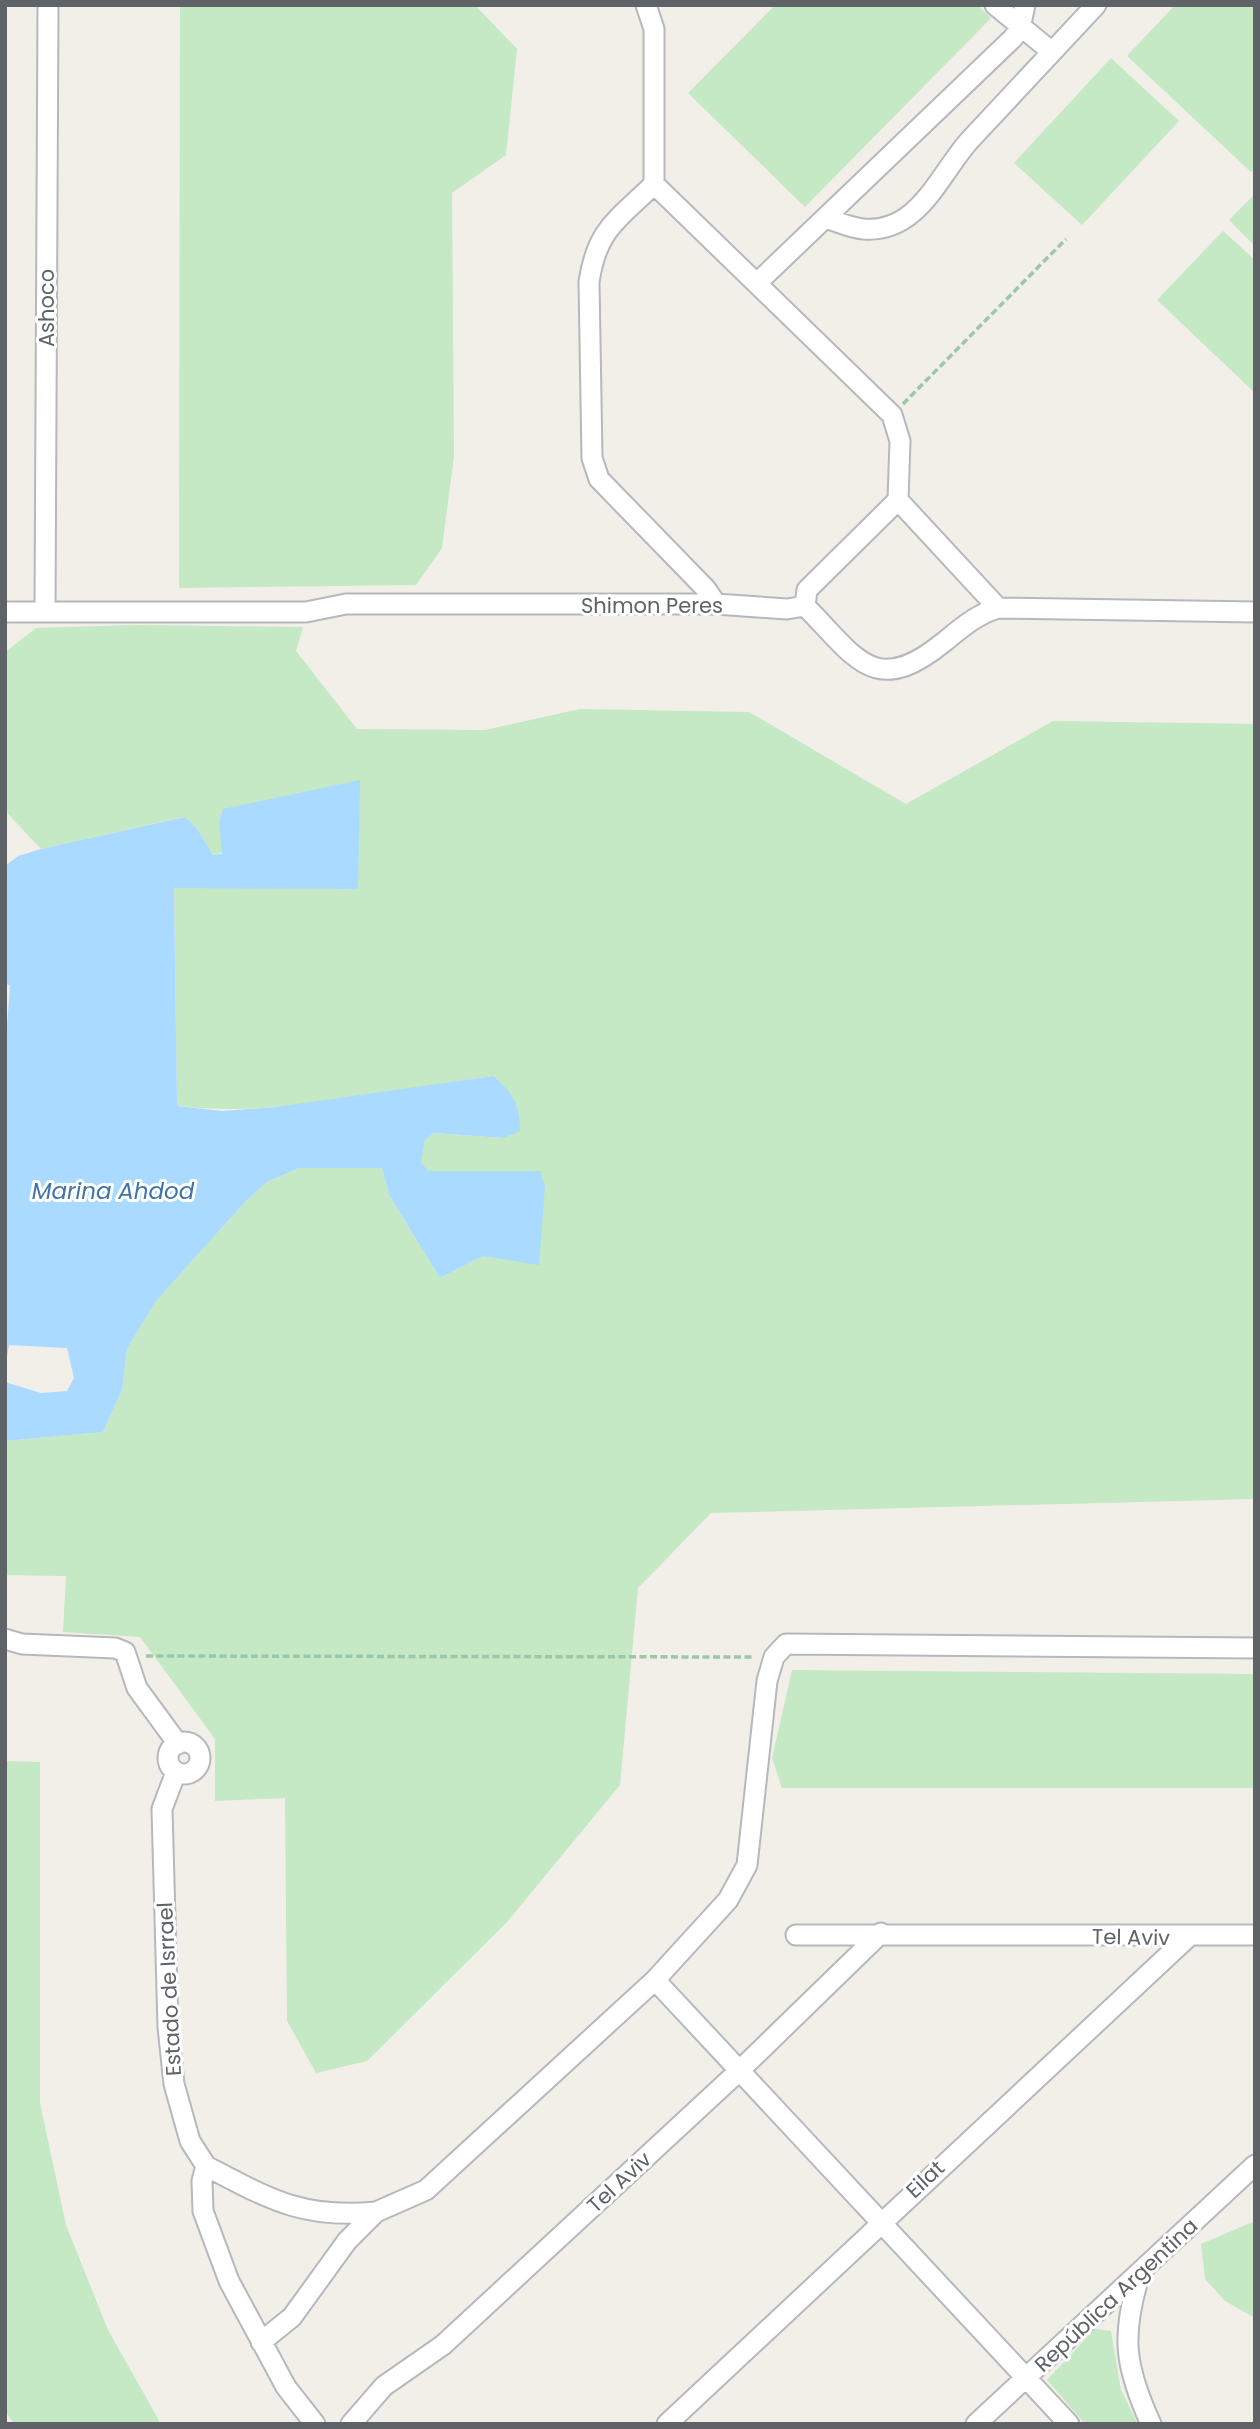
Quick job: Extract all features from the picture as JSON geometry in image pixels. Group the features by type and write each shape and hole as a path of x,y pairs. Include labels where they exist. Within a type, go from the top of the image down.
{"street":[{"name":"Ashoco","path":"45,611 48,5"},
{"path":"646,5 654,29 654,184 892,415 900,441 898,500 807,590 805,606 855,656 869,665 889,670 909,667 922,660 962,627 998,608 1255,612"},
{"path":"995,5 1052,52"},
{"path":"757,283 932,118 1020,28 1025,5"},
{"path":"827,218 861,229 885,228 905,220 932,193 949,163 1096,5"},
{"path":"654,184 605,230 593,256 589,282 592,458 599,479 706,589 716,604"},
{"path":"898,500 998,608"},
{"name":"Shimon Peres","path":"8,616 45,611 306,612 346,604 716,604 788,609 805,606"},
{"path":"5,1639 22,1644 115,1648 125,1652 137,1688 178,1744"},
{"path":"315,2424 286,2387 229,2281 203,2211 202,2181 206,2166 273,2201 310,2212 345,2215 376,2212 426,2190 655,1980 728,1900 747,1865 767,1681 774,1657 786,1644 1255,1648"},
{"path":"178,1744 193,1745 200,1760 191,1773 176,1772 168,1760 170,1750 178,1744"},
{"name":"Estado de Isrrael","path":"176,1772 162,1809 168,2027 174,2084 190,2141 206,2166"},
{"name":"Tel Aviv","path":"351,2424 384,2386 443,2345 739,2071 881,1933"},
{"name":"Tel Aviv","path":"796,1935 881,1933 1187,1938 1255,1935"},
{"name":"Eilat","path":"667,2424 878,2223 1187,1938"},
{"path":"655,1980 878,2223 1069,2424"},
{"name":"República Argentina","path":"976,2424 1255,2165"},
{"path":"261,2342 292,2317 347,2241 376,2212"},
{"path":"1140,2273 1127,2331 1128,2359 1133,2384 1151,2424"}],"path":[{"path":"892,415 1066,239"},
{"path":"125,1652 133,1656 234,1657 774,1657"}],"green space":[{"path":"180,5 475,5 517,49 506,155 452,193 454,456 442,548 416,585 179,588"},
{"path":"775,5 977,5 991,18 805,207 688,93"},
{"path":"1175,5 1255,5 1255,168 1251,172 1127,56"},
{"path":"1111,58 1179,121 1082,225 1014,163"},
{"path":"1255,194 1255,246 1229,220"},
{"path":"1223,231 1255,260 1255,393 1157,300"},
{"path":"136,625 303,627 296,651 357,729 485,730 580,709 749,712 906,804 1053,721 1255,724 1255,1499 711,1513 638,1588 620,1785 507,1922 367,2061 316,2073 287,2021 285,1798 215,1801 215,1739 140,1637 63,1632 66,1576 5,1575 5,1441 103,1432 122,1390 127,1349 156,1301 245,1202 267,1182 299,1168 382,1168 389,1195 440,1278 483,1256 539,1171 429,1171 420,1163 425,1140 434,1133 503,1138 493,1076 295,1105 216,1109 177,1106 174,887 358,889 222,838 223,853 213,855 198,830 184,817 41,849 8,814 5,800 5,652 36,628"},
{"path":"792,1670 1255,1674 1255,1788 782,1788 772,1758"},
{"path":"5,1761 40,1762 40,2103 66,2225 108,2330 161,2424 14,2424 5,2411"},
{"path":"1255,2221 1255,2318 1225,2301 1205,2279 1201,2244"},
{"path":"1095,2329 1111,2331 1121,2390 1138,2424 1085,2424 1047,2380"}],"water":[{"name":"Marina Ahdod","path":"360,780 358,889 174,888 177,1106 222,1111 276,1107 493,1076 506,1088 517,1106 520,1131 503,1138 434,1133 425,1140 421,1163 429,1171 540,1171 545,1186 539,1265 483,1256 440,1278 389,1195 382,1168 299,1168 267,1182 245,1202 156,1301 127,1349 122,1390 103,1432 5,1441 5,1382 41,1393 67,1391 74,1378 67,1348 9,1345 5,1369 5,1054 10,985 5,984 5,866 18,856 41,849 185,817 198,830 213,855 222,854 219,821 223,809"}]}
